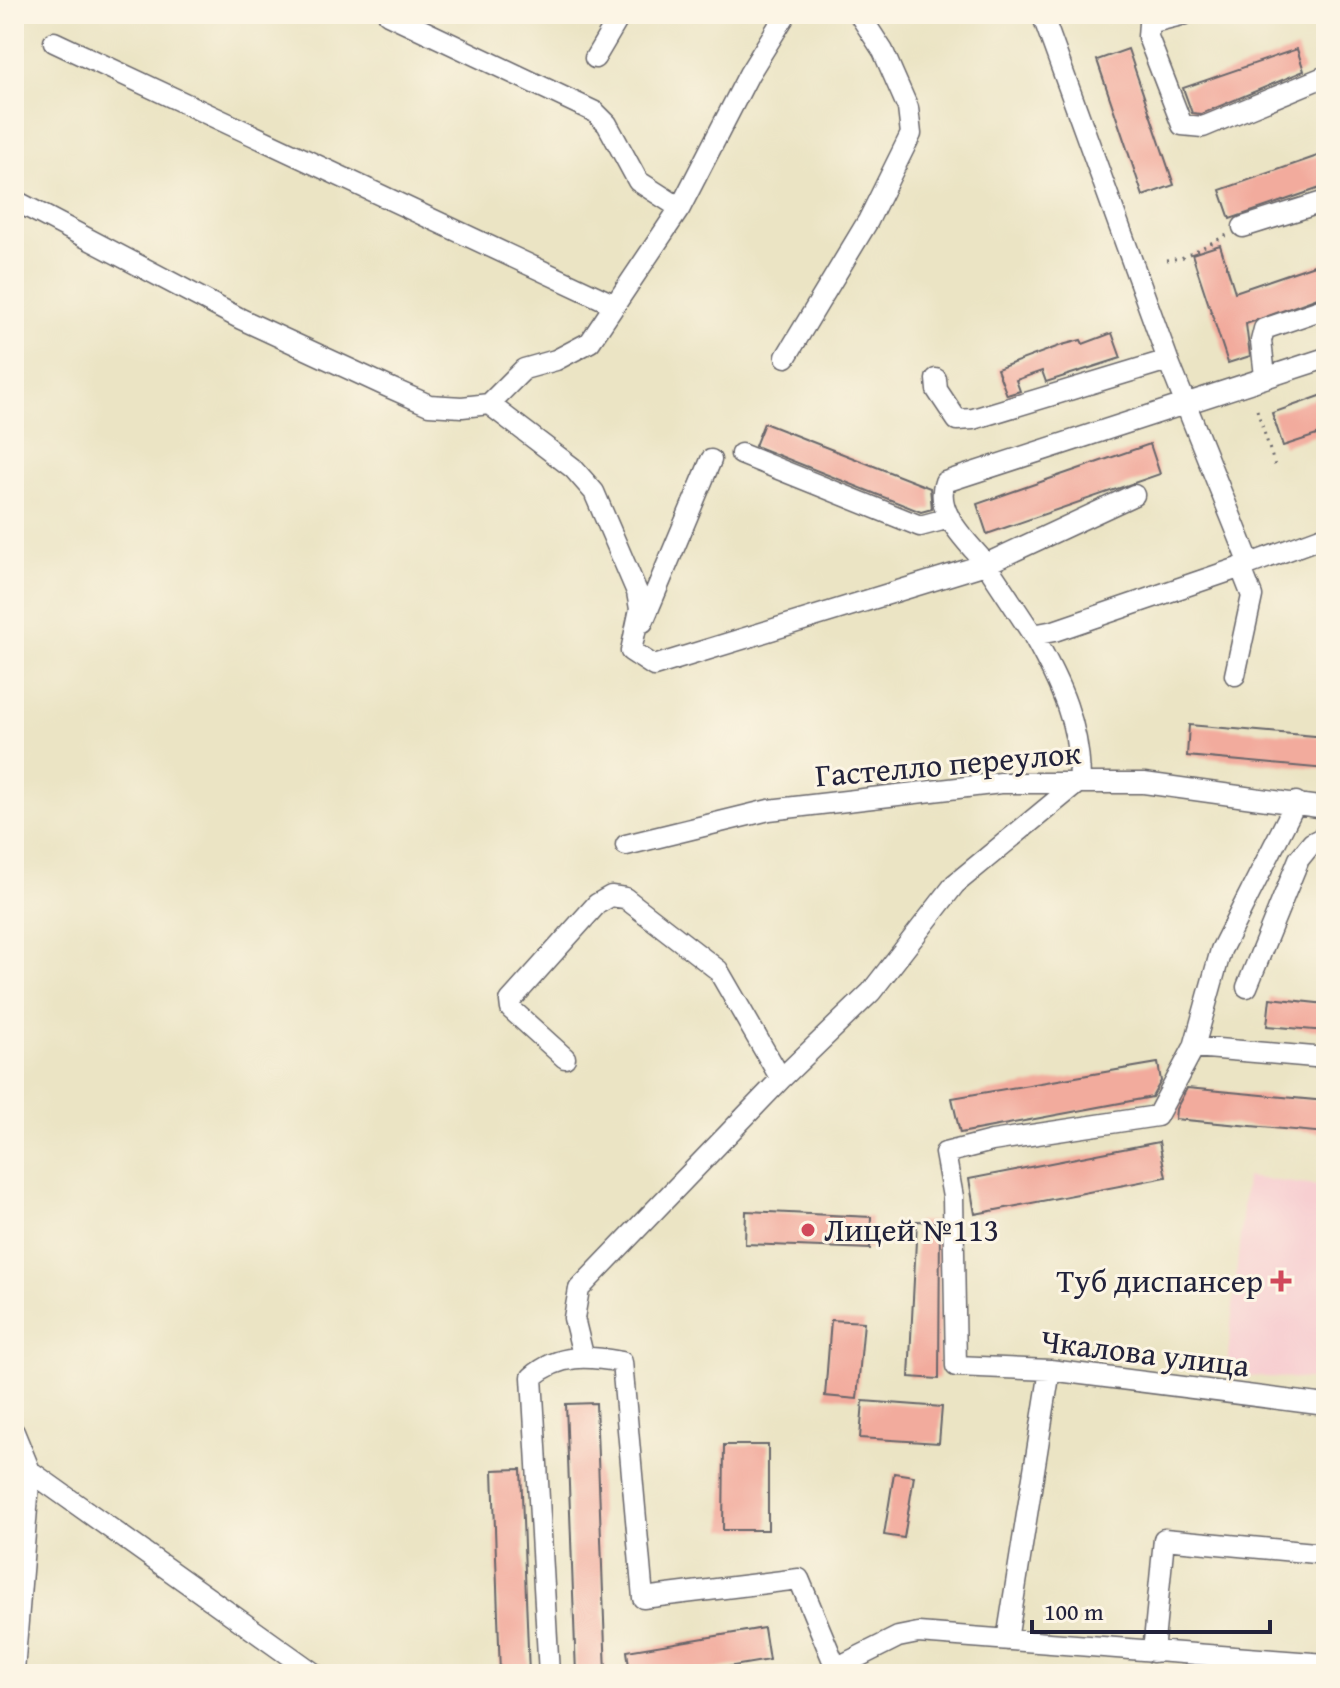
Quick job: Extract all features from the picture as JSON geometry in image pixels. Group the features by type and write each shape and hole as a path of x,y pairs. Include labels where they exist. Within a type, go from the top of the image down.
{"street":[{"path":"388,14 554,89 595,112 607,124 638,181 680,208"},
{"path":"595,58 621,14"},
{"path":"14,200 241,319 429,405 462,407 489,404 524,369 556,360 590,342 680,208 749,74 786,14"},
{"path":"786,357 868,221 911,134 908,108 883,51 859,14"},
{"path":"1042,14 1246,566 1252,596 1235,675"},
{"path":"1185,14 1149,23 1148,37 1182,125 1203,127 1326,76"},
{"path":"54,42 615,305"},
{"path":"1243,227 1326,201"},
{"path":"1265,376 1261,341 1264,329 1326,308"},
{"path":"583,1355 574,1318 579,1289 781,1079 871,992 955,884 1080,781 1080,755 1070,708 1033,635 986,564 950,518 942,497 945,482 1326,358"},
{"path":"936,379 937,390 957,420 973,419 1168,360"},
{"path":"489,404 573,468 594,492 637,592 640,609 631,651"},
{"path":"741,454 920,526 950,518"},
{"path":"631,651 711,460"},
{"path":"631,651 654,666 986,564 1134,495"},
{"path":"1033,635 1054,631 1326,536"},
{"name":"Гастелло переулок","path":"626,845 769,810 948,788 1080,781 1144,783 1326,808"},
{"path":"1296,802 1221,950 1194,1047 1326,1058"},
{"path":"1247,987 1299,859 1312,843 1326,836"},
{"path":"565,1058 511,1009 510,1001 597,904 611,896 625,898 718,970 781,1079"},
{"name":"Чкалова улица","path":"1194,1047 1157,1116 992,1141 945,1153 953,1197 956,1366 1050,1370 1326,1405"},
{"path":"549,1674 532,1377 545,1365 583,1355 622,1362 643,1598 799,1579 831,1671 898,1637 918,1633 1326,1664"},
{"path":"1007,1640 1050,1370"},
{"path":"14,1432 30,1471 18,1568 14,1671"},
{"path":"30,1471 315,1674"},
{"path":"1153,1652 1164,1539 1326,1554"}],"path":[{"path":"1166,260 1181,258 1243,227"},
{"path":"1257,410 1276,469"}],"shaded area":[{"name":"Туб диспансер","path":"1246,1177 1326,1187 1326,1380 1226,1375"}],"building":[{"path":"1128,49 1174,185 1143,196 1097,60"},
{"path":"1297,49 1304,71 1201,114 1192,113 1183,88"},
{"path":"1326,153 1326,186 1230,219 1220,190"},
{"path":"1220,245 1235,292 1326,261 1326,295 1246,324 1250,356 1228,363 1192,254"},
{"path":"1112,333 1121,358 1046,382 1042,371 1016,380 1020,391 1007,395 997,369 1062,345 1081,340 1083,344"},
{"path":"1326,394 1326,432 1283,446 1272,413"},
{"path":"764,423 930,488 932,509 921,512 755,446"},
{"path":"1150,444 1160,474 987,534 977,504"},
{"path":"1189,725 1326,737 1326,769 1187,756"},
{"path":"1270,998 1326,1004 1326,1031 1267,1026"},
{"path":"1158,1063 1161,1081 1152,1097 960,1133 952,1098"},
{"path":"1187,1088 1326,1101 1326,1133 1175,1119 1176,1109"},
{"path":"1159,1142 1166,1177 975,1214 969,1179"},
{"name":"Лицей №113","path":"746,1211 871,1217 870,1249 745,1244"},
{"path":"917,1221 940,1222 939,1379 909,1377"},
{"path":"831,1320 864,1322 857,1399 825,1396"},
{"path":"863,1401 942,1407 939,1443 860,1438"},
{"path":"596,1403 606,1674 576,1674 566,1404"},
{"path":"724,1445 768,1445 768,1530 723,1530"},
{"path":"521,1469 529,1674 500,1674 493,1470"},
{"path":"894,1473 914,1476 904,1538 884,1535"},
{"path":"764,1628 769,1660 686,1674 630,1674 627,1651"}],"place":[{"name":"Лицей №113","path":"808,1230"},
{"name":"Туб диспансер","path":"1281,1281"}]}
